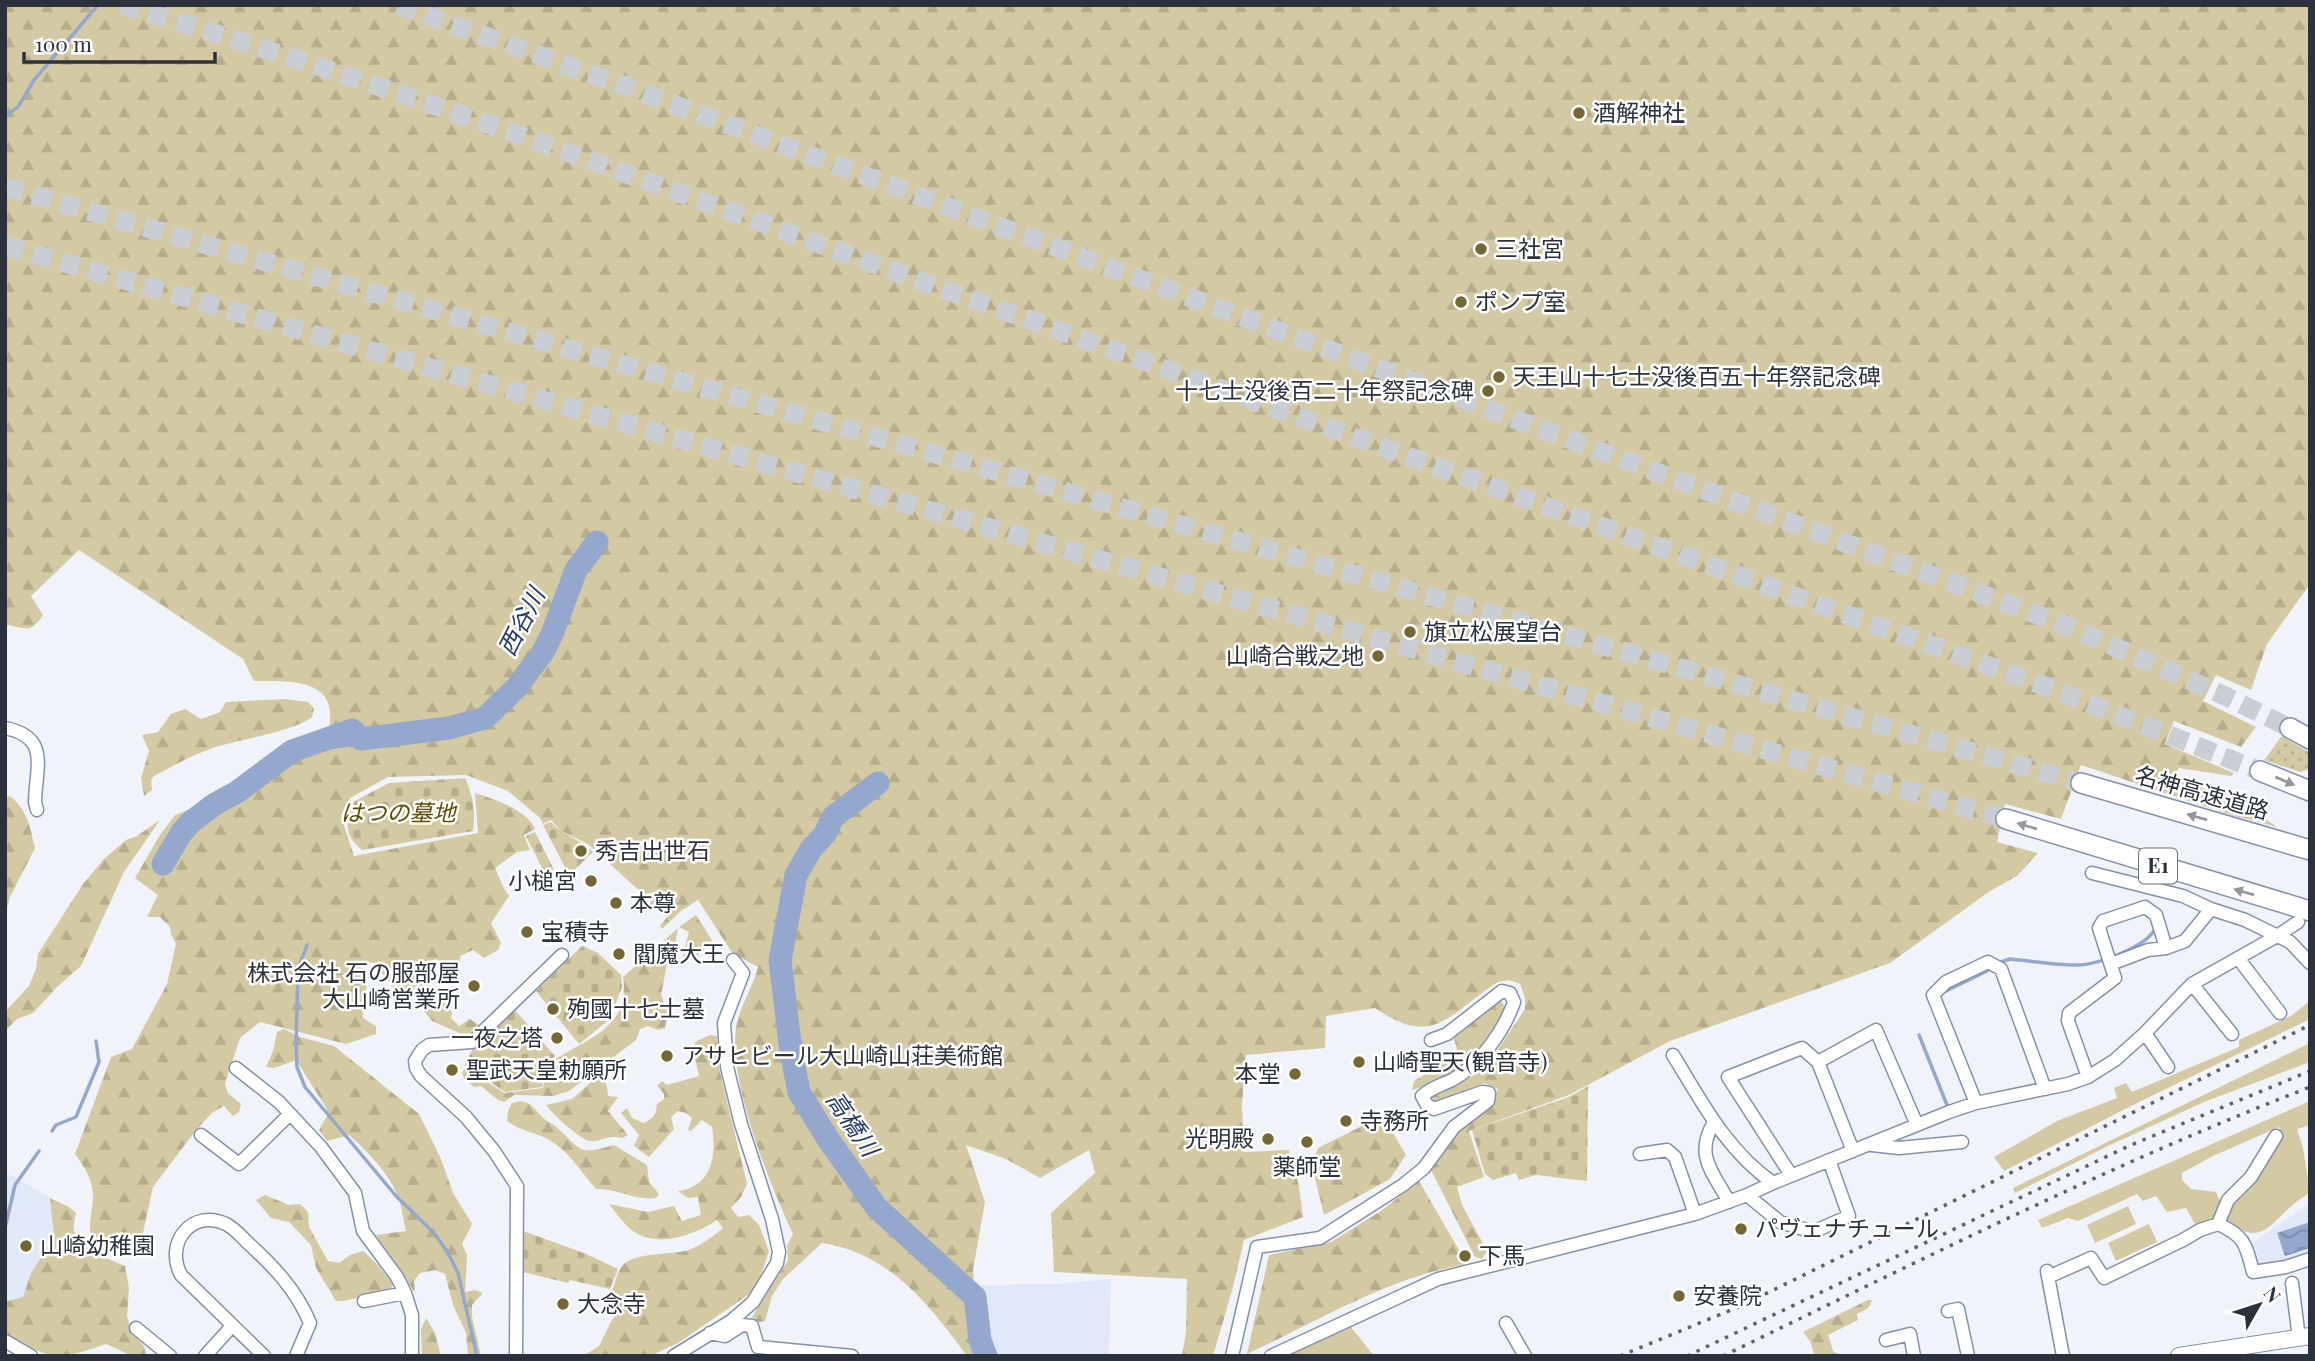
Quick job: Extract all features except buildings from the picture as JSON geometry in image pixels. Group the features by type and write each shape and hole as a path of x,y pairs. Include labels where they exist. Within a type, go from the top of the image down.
{"highway":[{"path":"2290,728 2310,739"},
{"name":"名神高速道路","path":"2260,771 2310,791"},
{"name":"名神高速道路","path":"2081,783 2310,850"},
{"name":"E1","path":"2006,819 2304,916"}],"main road":[{"path":"2179,1356 2304,1337"}],"street":[{"path":"5,728 28,735 34,743 37,751 37,810"},
{"path":"2092,873 2183,896 2245,920 2290,942 2310,963"},
{"path":"2088,1077 2068,1021 2069,1013 2115,978 2099,928 2103,921 2145,907 2156,915 2166,948"},
{"path":"2111,964 2148,950 2166,948 2185,941 2211,909"},
{"path":"1272,1356 1438,1279 1695,1214 1976,1103 2088,1077 2115,1060 2192,984 2277,936 2304,916"},
{"path":"516,1356 517,1186 466,1116 421,1076 416,1068 418,1055 429,1045 472,1042 562,955"},
{"path":"2238,958 2280,1013"},
{"path":"674,1356 731,1321 753,1301 777,1263 779,1252 772,1219 741,1124 727,1068 724,1023 743,973 733,960"},
{"path":"1976,1103 1933,995 1946,982 1988,962 2000,969 2045,1088"},
{"path":"2192,984 2232,1034"},
{"path":"1233,1356 1257,1247 1320,1238 1403,1185 1424,1168 1454,1126 1488,1101 1489,1093 1482,1092 1434,1109 1427,1105 1422,1096 1454,1079 1483,1055 1509,1016 1514,1002 1510,993 1502,991 1447,1034 1431,1040"},
{"path":"1818,1062 1876,1030 1917,1125"},
{"path":"2145,1033 2168,1067"},
{"path":"1791,1175 1728,1077 1802,1048 1818,1062 1853,1151"},
{"path":"1673,1055 1734,1150 1773,1183"},
{"path":"236,1068 279,1102 321,1146 355,1193 363,1231 397,1277 405,1293 412,1315 412,1356"},
{"path":"201,1135 239,1164 290,1114"},
{"path":"1714,1122 1706,1136 1704,1150 1706,1159 1730,1202"},
{"path":"2218,1224 2228,1200 2251,1177 2276,1136"},
{"path":"1869,1144 1899,1148 1962,1142"},
{"path":"1640,1154 1667,1150 1675,1157 1695,1214"},
{"path":"1747,1195 1780,1222 1812,1232 1849,1216 1829,1160"},
{"path":"264,1356 181,1275 174,1263 174,1250 187,1228 199,1222 228,1224 281,1273 310,1323 296,1356"},
{"path":"2063,1356 2047,1274 2091,1258 2104,1278 2200,1230 2218,1224 2241,1237 2246,1245 2253,1272 2286,1267 2310,1259"},
{"path":"2292,1283 2304,1337"},
{"path":"364,1301 405,1293"},
{"path":"1948,1311 1958,1308 1968,1356"},
{"path":"1506,1323 1525,1356"},
{"path":"710,1333 725,1336 742,1325 752,1326 758,1347 852,1356"},
{"path":"205,1356 232,1326"},
{"path":"136,1328 170,1356"},
{"path":"1886,1340 1910,1334 1914,1356"},
{"path":"5,1342 32,1356"}],"shaded area":[{"name":"山崎幼稚園","path":"5,1173 50,1198 54,1237 31,1273 23,1297 5,1302"},
{"path":"2310,1203 2310,1255 2282,1264 2259,1266 2251,1247 2255,1241"},
{"path":"1111,1279 1109,1356 987,1356 981,1340 976,1285 1055,1284"}],"green space":[{"path":"5,5 2310,5 2310,584 2267,644 2251,690 2216,675 2203,701 2256,727 2241,747 2174,721 2165,744 2234,773 2231,776 2179,768 2173,777 2243,803 2277,827 2225,813 2081,765 2061,819 2005,804 1997,842 2038,853 2017,876 1990,891 1890,963 1670,1041 1569,1095 1469,1131 1484,1177 1457,1187 1462,1205 1487,1251 1482,1259 1475,1257 1431,1170 1457,1130 1490,1107 1498,1089 1484,1083 1431,1103 1427,1097 1461,1080 1492,1058 1525,1009 1525,998 1520,984 1509,980 1498,982 1454,1014 1428,1026 1413,1026 1375,1008 1326,1016 1325,1048 1246,1055 1242,1104 1244,1152 1289,1150 1299,1186 1303,1217 1244,1240 1213,1356 1182,1356 1186,1332 1187,1279 1054,1272 1051,1213 1095,1173 1089,1150 1040,1178 1006,1159 966,1145 985,1202 973,1270 978,1338 982,1356 967,1356 922,1300 887,1269 846,1249 822,1243 783,1279 772,1296 765,1321 759,1322 752,1317 788,1260 787,1246 793,1234 753,1133 735,1051 740,1013 758,967 733,954 698,900 662,929 660,926 676,906 669,898 664,896 658,901 656,908 649,911 646,909 654,896 651,893 644,895 588,844 561,831 551,820 543,824 540,818 508,791 466,775 388,777 350,798 341,816 354,856 478,833 475,793 518,811 535,829 524,835 530,850 517,852 495,868 509,896 491,923 501,943 498,950 484,958 473,950 460,956 460,962 455,968 447,969 443,962 435,959 417,970 452,1012 451,1018 459,1026 470,1019 479,1025 466,1036 432,1021 413,997 415,984 412,996 392,986 373,962 367,964 361,972 367,987 362,1000 363,1018 376,1026 376,1034 346,1044 260,1022 240,1038 225,1084 228,1093 241,1104 239,1112 233,1116 224,1106 212,1113 196,1130 153,1187 138,1256 119,1251 91,1236 93,1190 82,1163 75,1154 111,1057 132,1049 167,984 176,944 170,927 160,917 147,917 158,895 135,878 175,815 257,781 282,754 329,728 330,711 326,699 308,685 254,681 243,659 79,550 31,596 43,615 39,621 28,628 8,625 5,631"},
{"path":"285,699 308,702 314,708 312,717 293,727 213,748 190,757 154,776 151,780 152,790 144,796 141,778 149,751 142,735 158,732 171,714 185,709 201,719 220,712 226,702"},
{"path":"2282,736 2310,753 2310,769 2300,772 2264,760"},
{"name":"はつの墓地","path":"465,778 473,804 473,831 362,850 352,840 348,829 351,803 389,783"},
{"path":"10,796 25,814 35,848 10,897 5,916 5,798"},
{"path":"160,820 124,872 81,966 33,1013 17,1019 5,1031 5,1012 29,986 36,969 38,954 83,884 104,859 126,840 137,836"},
{"path":"551,822 593,852 569,875 543,825"},
{"path":"535,832 557,876 548,880 526,836"},
{"path":"696,915 713,942 692,960 683,956 689,932 679,927"},
{"path":"678,928 673,957 667,964 661,995 668,1013 665,1028 658,1030 648,1026 640,1029 636,1040 569,1091 553,1096 514,1095 504,1102 481,1086 474,1087 464,1078 462,1072 467,1068 504,1093 543,1088 546,1066 611,1023 619,1011 623,996 623,977"},
{"path":"582,946 598,953 621,975 622,987 610,1019 579,1044 536,991"},
{"path":"1501,1000 1506,1009 1479,1049 1456,1070 1412,1090 1414,1081 1452,1058 1457,1050 1454,1038"},
{"path":"2310,1001 2310,1019 2004,1171 1994,1157 2057,1121 2117,1098 2114,1088 2126,1083 2132,1092 2239,1047 2239,1040 2291,1016"},
{"path":"514,1009 555,1056 544,1066 542,1087 505,1092 465,1065 473,1048"},
{"path":"284,1029 300,1037 334,1046 419,1114 441,1159 453,1193 472,1224 462,1244 467,1255 465,1292 475,1290 483,1293 472,1305 481,1356 468,1356 466,1333 453,1305 445,1274 435,1270 420,1273 414,1281 415,1293 382,1248 376,1235 406,1231 399,1198 382,1169 349,1135 327,1141 319,1130 327,1116 327,1109 296,1060 274,1068 266,1067 277,1032"},
{"path":"710,1035 717,1036 719,1068 747,1184 741,1197 731,1208 738,1217 749,1215 759,1225 769,1251 762,1272 751,1293 678,1343 650,1356 583,1356 599,1346 619,1311 612,1291 622,1266 636,1258 691,1249 723,1228 717,1220 678,1237 646,1237 628,1227 609,1204 648,1212 674,1206 682,1221 701,1215 698,1197 688,1198 678,1191 698,1183 710,1168 714,1148 712,1127 702,1120 691,1131 688,1130 692,1118 678,1111 671,1117 674,1129 649,1157 634,1146 639,1135 621,1113 627,1108 632,1118 643,1123 652,1118 657,1104 664,1099 664,1094 657,1086 662,1081 667,1085 699,1076 694,1054 695,1042"},
{"path":"2310,1043 2310,1062 2204,1102 2015,1193 2013,1188"},
{"path":"600,1074 607,1086 608,1096 618,1097 608,1111 628,1135 589,1141 579,1136 546,1105 572,1099"},
{"path":"1588,1086 1587,1181 1536,1175 1519,1180 1516,1173 1493,1180 1485,1174 1472,1130 1569,1097"},
{"path":"521,1101 533,1107 581,1149 593,1150 614,1145 647,1165 649,1182 659,1194 656,1198 648,1198 596,1189 569,1156 556,1145 507,1121 512,1103"},
{"path":"2310,1101 2310,1125 2297,1129 2310,1192 2260,1232 2246,1232 2226,1223 2234,1204 2246,1193 2281,1136 2279,1127 2182,1173 2182,1180 2191,1189 2216,1192 2220,1201 2215,1219 2195,1224 2186,1208 2167,1212 2156,1196 2143,1201 2137,1194 2078,1221 2068,1218 2042,1228 2038,1220"},
{"path":"1380,1117 1406,1155 1390,1179 1324,1215 1312,1166 1318,1148"},
{"path":"1419,1181 1467,1264 1438,1270 1382,1289 1247,1354 1269,1255 1331,1242 1381,1211"},
{"path":"265,1195 289,1205 300,1204 308,1212 309,1227 328,1261 339,1263 350,1255 363,1251 393,1284 391,1290 336,1301 316,1268 311,1245 289,1222 271,1218 256,1200"},
{"path":"50,1198 76,1213 74,1230 88,1249 125,1266 129,1288 127,1316 132,1333 144,1346 144,1356 132,1356 106,1344 76,1353 54,1355 33,1349 5,1334 5,1302 23,1297 31,1273 54,1237"},
{"path":"2128,1206 2136,1224 2095,1243 2087,1225"},
{"path":"2149,1224 2157,1242 2116,1261 2108,1243"},
{"path":"523,1231 584,1253 618,1269 610,1289 570,1280 568,1283 523,1272"},
{"path":"1872,1300 1868,1307 1857,1314 1858,1320 1828,1335 1833,1351 1840,1356 1815,1356 1810,1341 1803,1332"},
{"path":"426,1318 435,1333 441,1356 422,1356 421,1329"},
{"path":"1351,1327 1374,1356 1288,1356"}],"water":[{"path":"2310,1222 2310,1248 2285,1256 2277,1233"}],"waterway":[{"path":"5,116 18,107 34,80 98,5"},
{"name":"西谷川","path":"163,864 191,822 292,751 352,730 361,739 449,728 485,718 517,687 543,652 576,570 597,542"},
{"name":"西谷川","path":"285,755 354,744 361,739"},
{"name":"高橋川","path":"878,783 833,817 825,834 811,849 796,875 780,960 791,1052 799,1092 828,1139 877,1208 975,1297 980,1340 986,1356"},
{"path":"2001,962 2010,959 2086,964 2132,948 2150,936 2155,929"},
{"path":"307,945 298,969 296,1045 297,1067 305,1087 396,1196 434,1233 448,1253 458,1273 477,1356"},
{"path":"1946,991 1987,971"},
{"path":"1919,1035 1947,1105"},
{"path":"52,1131 56,1125 76,1117 99,1062 96,1041"},
{"path":"5,1228 15,1185 39,1151"}],"tunnel":[{"path":"121,5 321,67 519,135 2058,691 2260,771"},
{"path":"398,5 625,86 2070,627 2290,728"},
{"path":"5,187 2081,783"},
{"path":"5,246 2006,819"}],"railway":[{"path":"1620,1356 1743,1305 2310,1025"},
{"path":"1687,1356 2131,1145 2310,1071"},
{"path":"1723,1356 2087,1182 2310,1087"}],"place":[{"name":"酒解神社","path":"1579,113"},
{"name":"三社宮","path":"1481,249"},
{"name":"ポンプ室","path":"1461,302"},
{"name":"天王山十七士没後百五十年祭記念碑","path":"1499,377"},
{"name":"十七士没後百二十年祭記念碑","path":"1488,391"},
{"name":"旗立松展望台","path":"1410,632"},
{"name":"山崎合戦之地","path":"1378,656"},
{"name":"秀吉出世石","path":"581,851"},
{"name":"小槌宮","path":"591,881"},
{"name":"本尊","path":"616,903"},
{"name":"宝積寺","path":"527,932"},
{"name":"閻魔大王","path":"619,954"},
{"name":"株式会社 石の服部屋 大山崎営業所","path":"474,986"},
{"name":"殉國十七士墓","path":"553,1009"},
{"name":"一夜之塔","path":"557,1038"},
{"name":"アサヒビール大山崎山荘美術館","path":"667,1056"},
{"name":"山崎聖天(観音寺)","path":"1359,1062"},
{"name":"聖武天皇勅願所","path":"452,1070"},
{"name":"本堂","path":"1295,1074"},
{"name":"寺務所","path":"1346,1121"},
{"name":"光明殿","path":"1268,1139"},
{"name":"薬師堂","path":"1307,1142"},
{"name":"パヴェナチュール","path":"1741,1229"},
{"name":"山崎幼稚園","path":"26,1246"},
{"name":"下馬","path":"1465,1256"},
{"name":"安養院","path":"1679,1296"},
{"name":"大念寺","path":"563,1304"}]}
